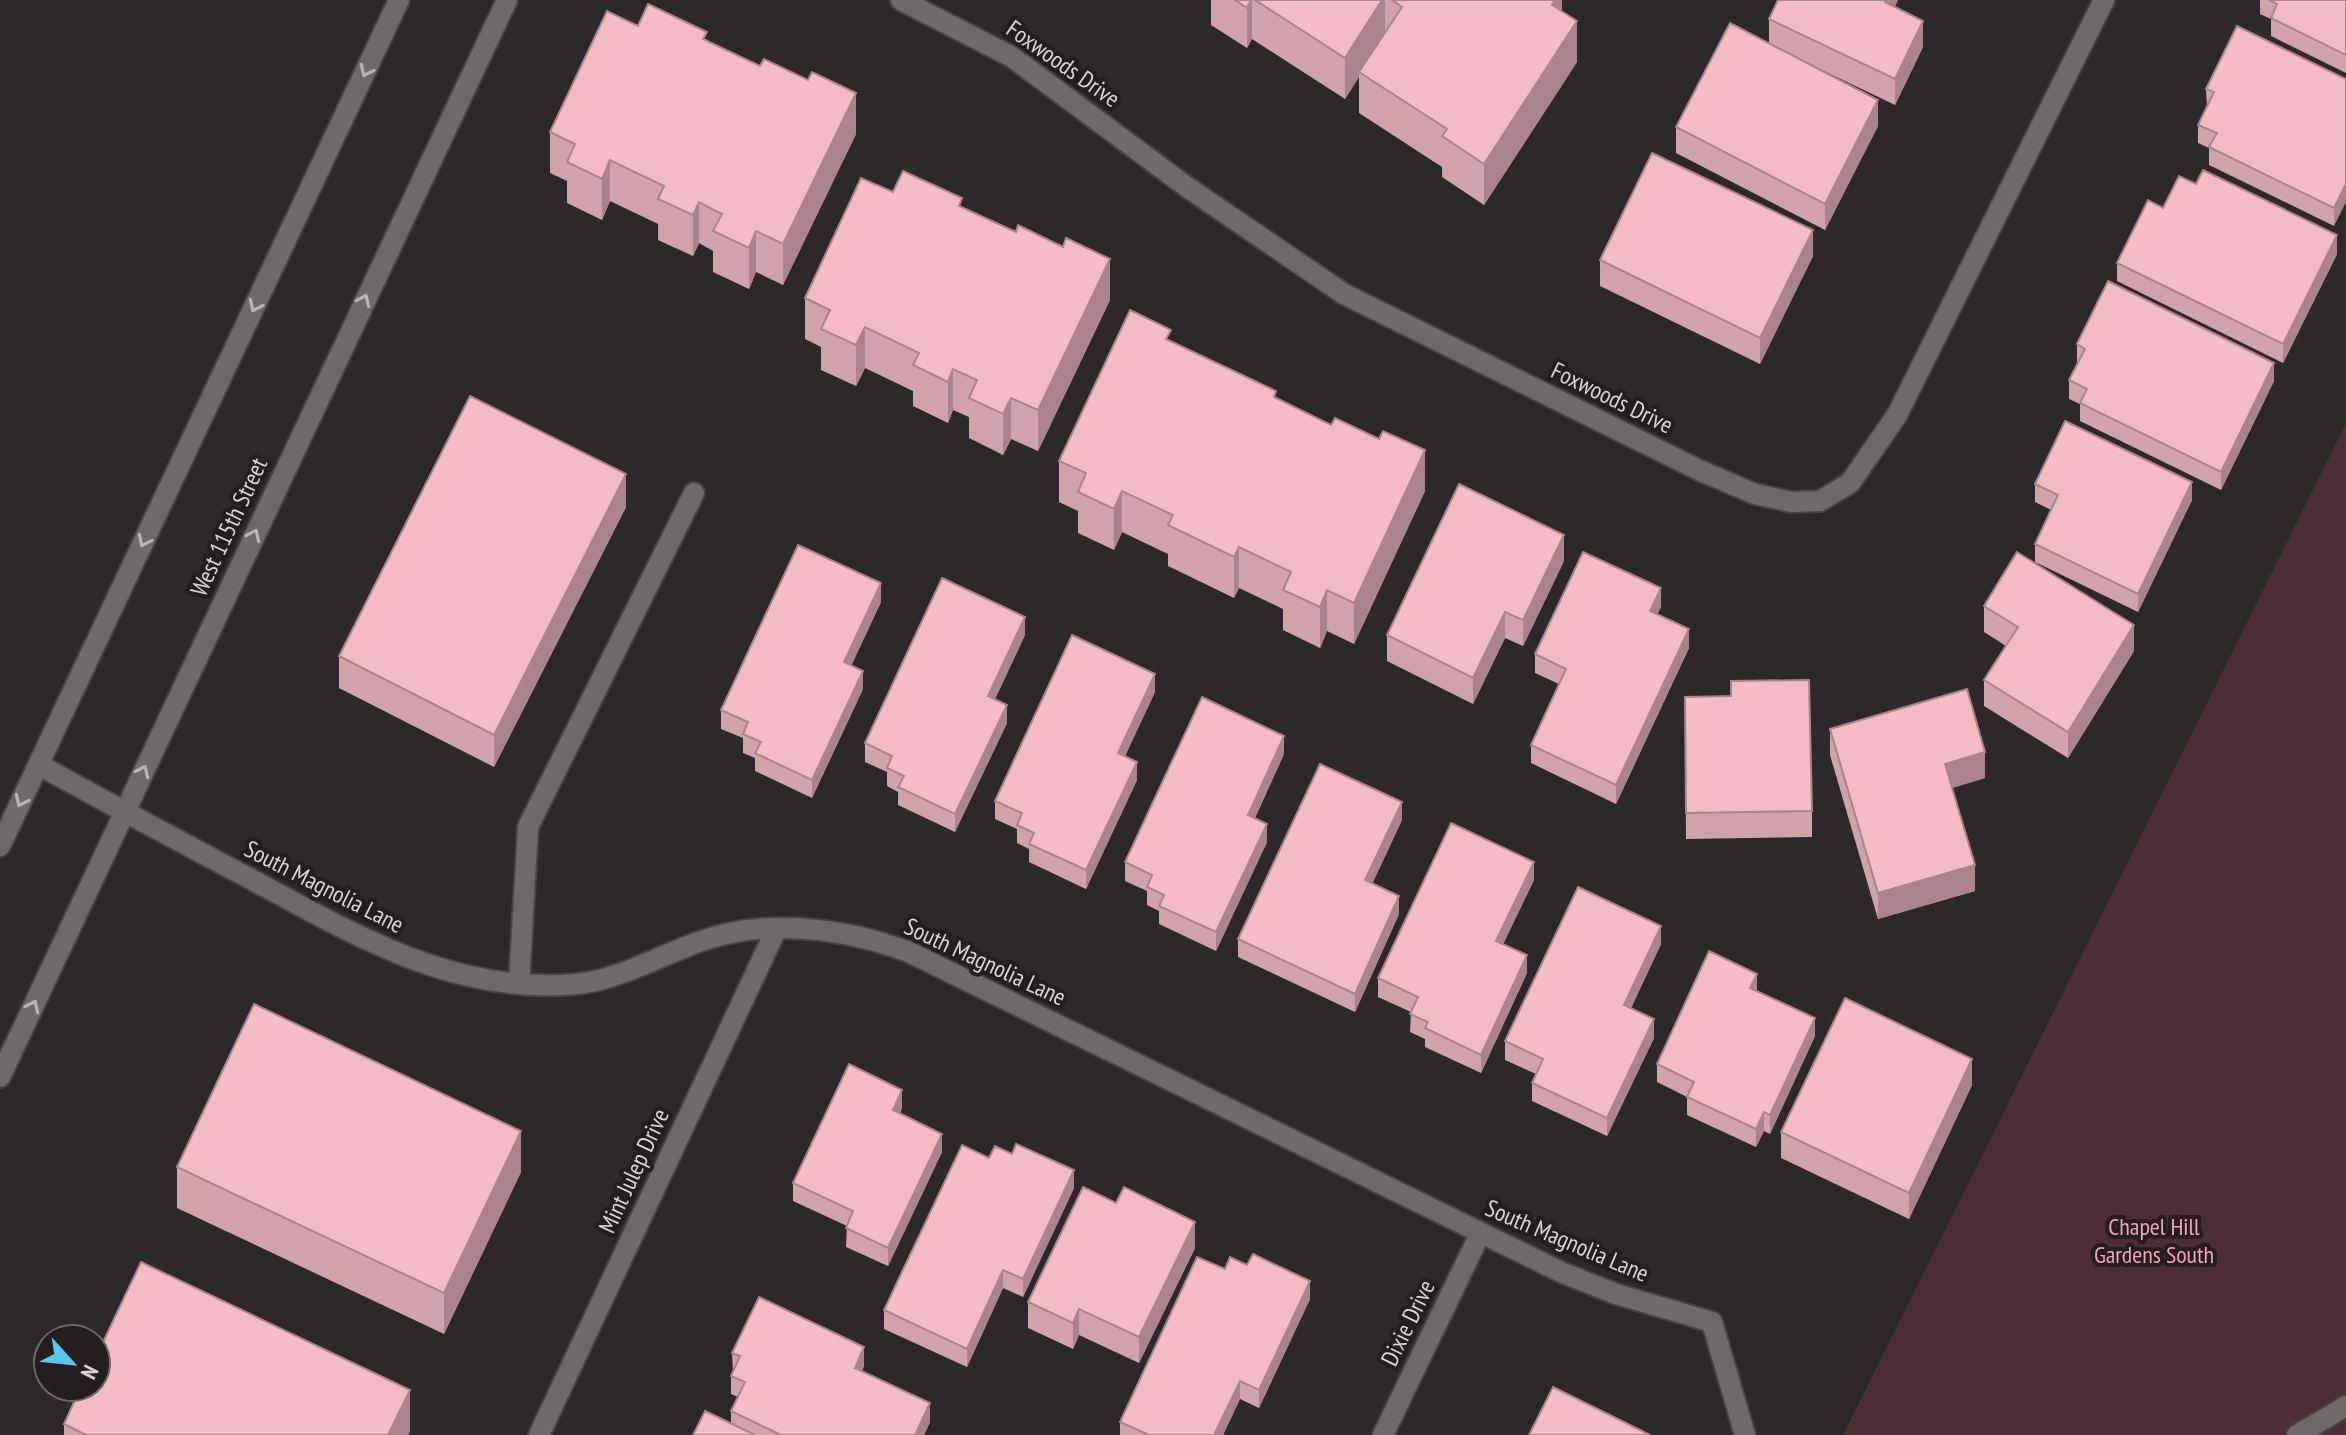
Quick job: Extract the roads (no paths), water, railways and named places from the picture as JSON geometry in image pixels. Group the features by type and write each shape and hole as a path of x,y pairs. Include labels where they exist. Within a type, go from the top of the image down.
{"street":[{"path":"0,846 399,0"},
{"name":"West 115th Street","path":"0,1077 507,0"},
{"name":"Foxwoods Drive","path":"901,0 1012,57 1187,187 1344,294 1701,471 1755,494 1791,502 1820,501 1850,483 1897,415 2104,0"},
{"path":"519,984 528,827 694,493"},
{"name":"South Magnolia Lane","path":"39,765 386,951 449,971 519,984 577,984 635,969 699,941 776,930 837,931 909,952 1480,1234 1616,1294 1712,1322 1745,1435"},
{"name":"Mint Julep Drive","path":"539,1435 776,930"},
{"name":"Dixie Drive","path":"1383,1435 1480,1234"},
{"path":"2297,1435 2346,1406"}],"park label":[{"name":"Chapel Hill Gardens South","path":"2154,1241"}]}
